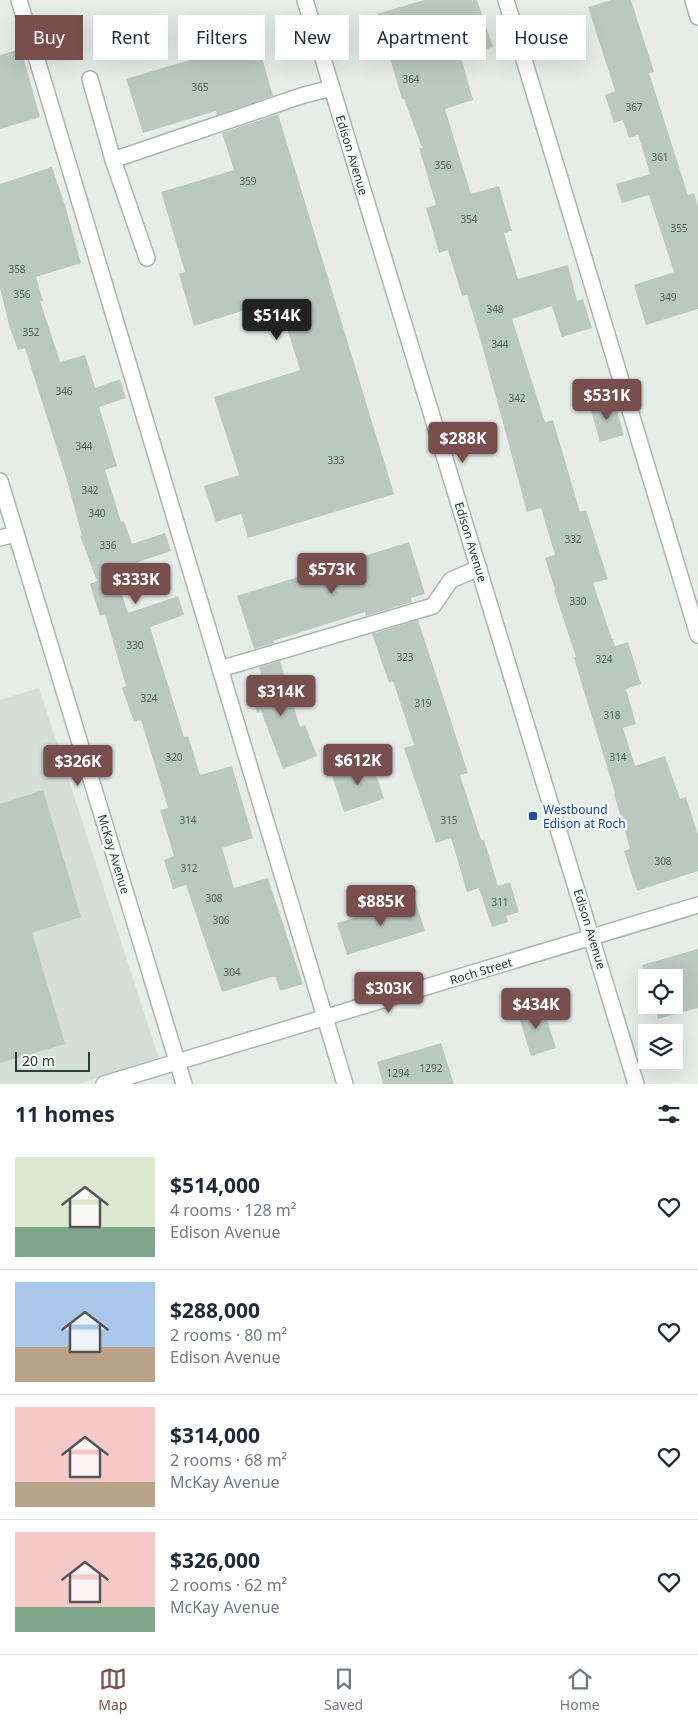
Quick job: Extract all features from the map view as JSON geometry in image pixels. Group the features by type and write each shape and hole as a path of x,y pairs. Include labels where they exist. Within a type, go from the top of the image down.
{"street":[{"path":"19,0 345,1084"},
{"name":"Edison Avenue","path":"305,0 636,1084"},
{"path":"506,0 698,635"},
{"path":"693,0 698,17"},
{"path":"90,79 113,160 146,258"},
{"path":"113,160 304,95 332,88"},
{"name":"McKay Avenue","path":"0,481 184,1084"},
{"path":"0,538 16,534"},
{"path":"220,670 433,606 451,580 479,568"},
{"name":"Roch Street","path":"104,1084 698,905"}],"shaded area":[{"path":"39,688 159,1059 79,1084 0,1084 0,700"}],"building":[{"path":"424,0 477,0 482,15 377,15"},
{"path":"611,0 631,0 654,72 649,73 688,195 694,193 698,207 698,309 646,325 634,285 674,272 649,195 622,203 616,184 650,174 638,135 629,138 623,120 614,123 605,95 615,91 588,7"},
{"path":"486,26 493,47 486,49"},
{"path":"15,51 15,60 24,60 40,117 0,129 0,55"},
{"path":"190,60 263,60 273,96 217,115 216,111 143,133 126,79"},
{"path":"391,60 462,60 473,100 445,109 471,194 499,186 512,231 504,233 518,279 568,265 577,301 583,299 592,328 562,337 552,306 512,319 545,422 553,420 580,512 586,510 608,579 593,583 612,639 615,646 628,642 641,684 626,689 636,724 623,728 635,766 665,756 680,799 686,797 698,835 698,871 637,891 624,851 630,849 615,793 545,558 555,555 541,508 527,512 467,295 462,296 448,250 439,253 426,208 436,205 419,148 422,148 404,99 402,99"},
{"path":"278,114 394,494 248,538 241,514 216,522 204,486 239,475 214,397 300,370 278,300 194,326 179,274 185,272 161,192 234,170 222,133"},
{"path":"52,167 81,263 36,277 43,301 40,301 60,362 85,355 95,388 120,379 126,398 99,407 117,466 105,470 121,522 124,521 132,544 165,533 171,551 114,570 128,613 178,596 184,615 150,627 184,737 188,736 200,775 232,766 253,838 222,848 234,888 268,878 303,984 280,991 275,976 222,992 186,885 173,889 164,860 174,856 160,810 168,808 141,720 134,722 122,688 126,686 105,614 100,616 90,584 97,581 80,536 82,536 68,484 25,348 18,350 9,325 0,288 0,184"},
{"path":"614,400 624,435 600,442 590,407"},
{"path":"409,542 425,594 411,598 412,602 366,616 365,612 273,641 274,643 254,649 237,596"},
{"path":"418,620 468,773 460,775 481,840 484,840 498,886 510,882 519,912 506,916 508,922 492,927 479,888 467,892 451,838 436,843 404,748 414,745 393,681 389,683 372,634"},
{"path":"280,661 300,727 305,725 317,756 283,769 261,711 257,713 248,685 263,680 259,667"},
{"path":"371,759 384,799 344,812 331,772"},
{"path":"43,790 81,917 32,933 65,1044 0,1063 0,804"},
{"path":"415,900 425,931 347,955 337,923"},
{"path":"698,949 698,1008 683,1012 683,969 643,969 642,965"},
{"path":"542,1003 556,1048 531,1056 517,1011"},
{"path":"657,1014 676,1014 658,1019"},
{"path":"441,1043 454,1084 383,1084 377,1062"}],"place":[{"name":"Westbound Edison at Roch","path":"533,816"}]}
